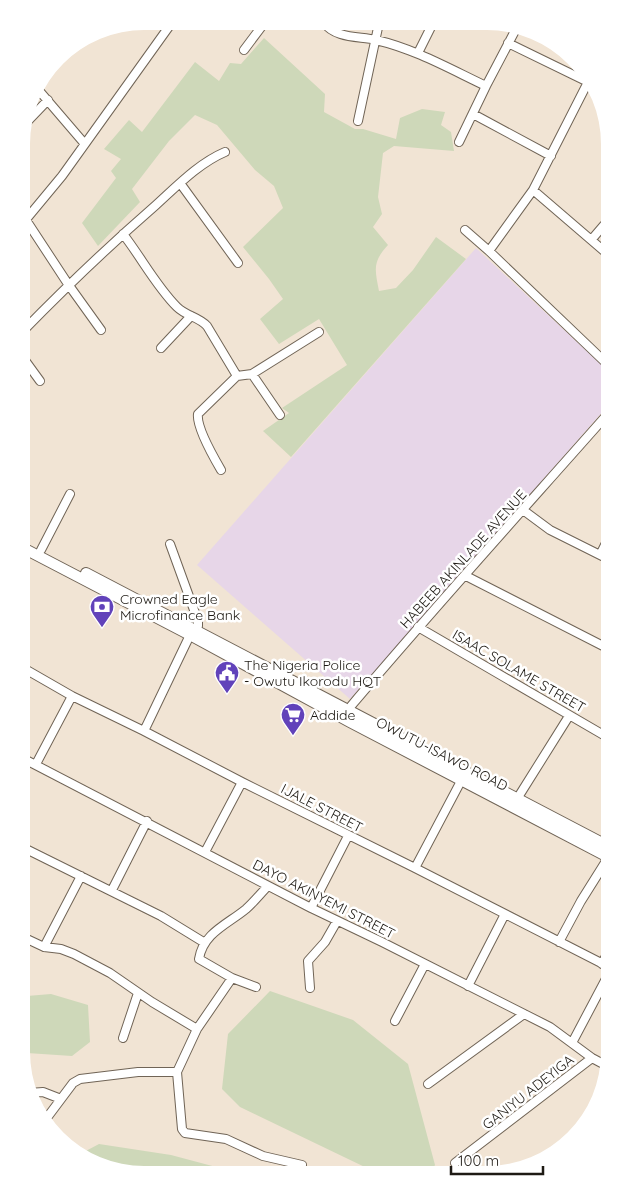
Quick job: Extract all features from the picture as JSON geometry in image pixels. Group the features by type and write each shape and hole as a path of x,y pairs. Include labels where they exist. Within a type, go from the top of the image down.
{"street":[{"path":"30,215 62,176 166,30"},
{"path":"244,50 259,30"},
{"path":"332,30 348,36 376,40 418,53 486,86"},
{"path":"358,121 377,30"},
{"path":"418,53 430,30"},
{"path":"459,142 513,33"},
{"path":"508,43 581,79"},
{"path":"489,251 533,190 586,88"},
{"path":"42,93 84,143"},
{"path":"34,114 48,100"},
{"path":"473,114 551,156"},
{"path":"30,324 68,284 123,234 210,159 225,152"},
{"path":"180,184 238,263"},
{"path":"533,190 601,248"},
{"path":"592,239 601,228"},
{"path":"30,230 101,330"},
{"path":"465,230 601,358"},
{"path":"123,234 168,298 184,313 203,322 207,326 237,376"},
{"path":"161,348 191,316"},
{"path":"221,470 210,451 197,417 198,414 237,376 252,374 319,332"},
{"path":"30,367 40,381"},
{"path":"252,374 280,415"},
{"name":"HABEEB AKINLADE AVENUE","path":"350,722 351,706 418,627 466,576 601,422"},
{"path":"41,550 70,494"},
{"path":"523,510 550,530 601,556"},
{"path":"144,730 193,632 198,626 198,621 170,544"},
{"name":"OWUTU-ISAWO ROAD","path":"30,549 41,550 193,632 350,722 601,853"},
{"name":"OWUTU-ISAWO ROAD","path":"30,550 351,711 601,842"},
{"path":"466,576 601,645"},
{"name":"ISAAC SOLAME STREET","path":"418,627 601,734"},
{"name":"IJALE STREET","path":"30,672 72,696 144,730 242,782 415,868 601,964"},
{"path":"36,764 72,696"},
{"path":"517,799 569,716"},
{"name":"DAYO AKINYEMI STREET","path":"30,762 311,908 556,1030 601,1063"},
{"path":"415,868 461,781"},
{"path":"205,852 242,782"},
{"path":"112,890 147,822"},
{"path":"311,908 348,836"},
{"path":"30,851 112,890 206,942"},
{"path":"558,942 601,868"},
{"path":"44,947 81,876"},
{"path":"256,987 232,978 199,959 206,942 216,930 248,907 268,886"},
{"path":"468,986 505,914"},
{"path":"310,988 308,961 324,942 337,921"},
{"path":"30,940 44,947 74,954 110,974 198,1029"},
{"path":"394,1021 425,964"},
{"path":"232,978 198,1029 178,1072 182,1129 185,1133 226,1139 264,1156 302,1165"},
{"path":"572,1043 601,988"},
{"path":"123,1038 138,993"},
{"path":"428,1084 524,1014"},
{"name":"GANIYU ADEYIGA","path":"455,1163 592,1058"},
{"path":"49,1115 73,1083 80,1079 138,1072 178,1072"},
{"path":"38,1092 43,1092 61,1099"}],"shaded area":[{"path":"476,248 601,364 601,414 350,699 197,565"}],"green space":[{"path":"264,38 325,94 324,112 355,129 363,129 396,139 400,118 422,109 445,112 441,125 451,132 454,151 394,146 383,153 378,197 382,214 373,227 388,245 379,256 376,266 379,291 396,288 413,270 436,237 466,259 291,457 263,431 289,413 282,408 347,365 319,319 279,344 260,319 283,299 243,247 283,208 274,186 255,170 217,125 195,115 169,141 132,189 140,202 98,246 82,223 116,178 111,171 121,159 104,149 129,120 142,132 195,62 219,81 230,63 241,64"},
{"path":"270,991 353,1020 408,1064 434,1166 363,1166 240,1107 222,1089 228,1034"},
{"path":"51,994 88,1005 90,1042 72,1056 30,1053 30,996"},
{"path":"99,1144 171,1155 212,1166 129,1165 100,1157 86,1151"}],"place":[{"name":"Crowned Eagle Microfinance Bank","path":"102,628"},
{"name":"The Nigeria Police - Owutu Ikorodu HQT","path":"227,694"},
{"name":"Addide","path":"293,736"}]}
